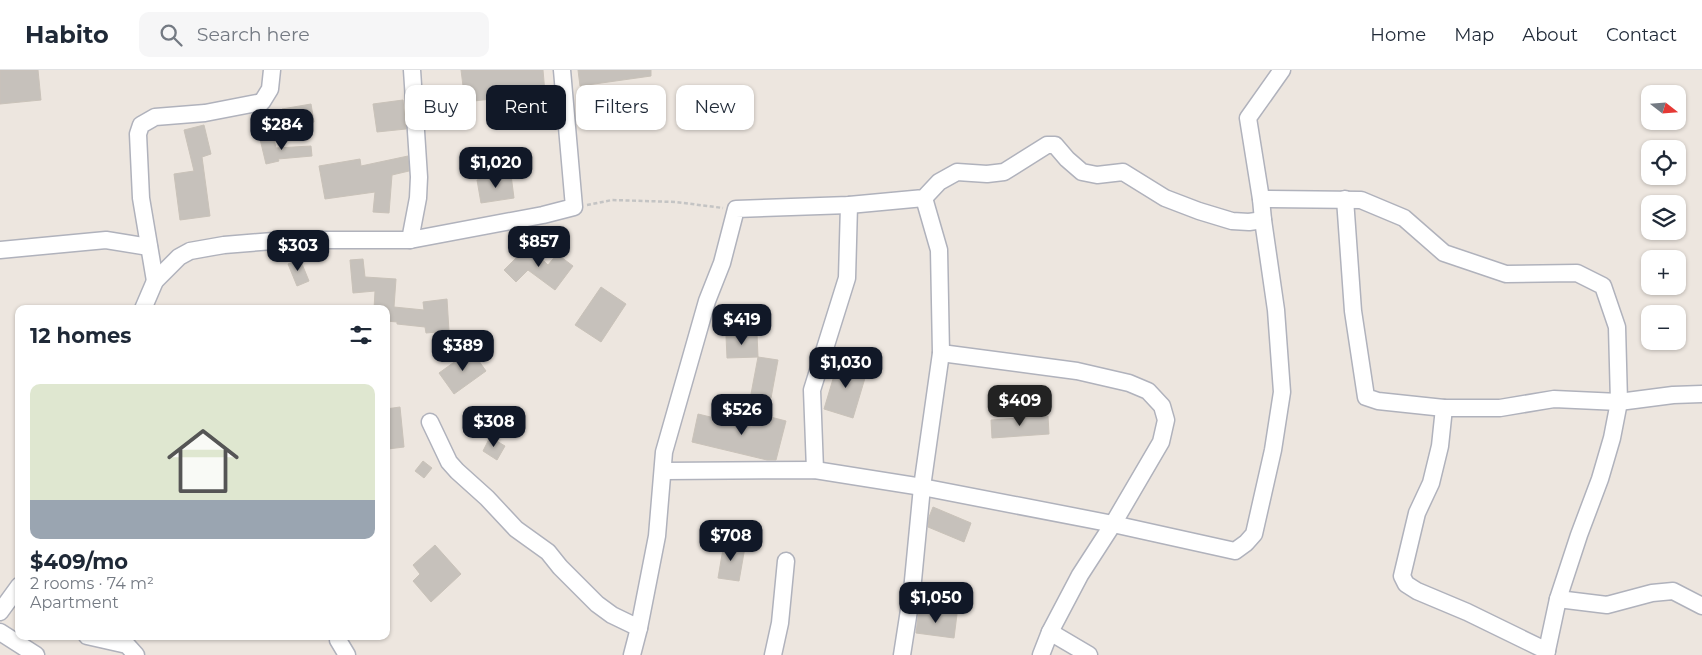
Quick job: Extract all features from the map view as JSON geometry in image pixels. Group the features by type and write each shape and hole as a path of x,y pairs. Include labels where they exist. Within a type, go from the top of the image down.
{"street":[{"path":"155,281 141,198 138,134 141,124 155,117 204,112 262,102 270,89 272,70"},
{"path":"410,240 418,198 419,177 412,70"},
{"path":"145,305 155,281 179,257 190,251 224,245 321,240 410,240 543,215 574,207 562,70"},
{"path":"664,471 815,470 922,487 1113,524 1235,551 1254,534 1273,450 1282,392 1276,310 1248,118 1282,70"},
{"path":"632,655 657,536 664,471 664,452 706,301 722,263 736,210 849,205 924,198 939,182 957,172 987,174 1004,172 1047,144 1055,145 1082,172 1097,176 1123,172 1165,198 1199,211 1232,221 1249,222 1263,220"},
{"path":"902,655 912,591 922,487 941,353 939,250 924,198"},
{"path":"1261,199 1361,200 1404,218 1444,253 1506,274 1577,274 1603,286 1617,327 1619,402 1612,438 1600,479 1558,599 1546,653 1431,596 1417,591 1406,584 1402,576 1417,513 1431,483 1440,446 1444,408"},
{"path":"1345,199 1353,311 1366,397 1378,401 1444,408 1500,408 1554,399 1619,402 1673,395 1702,394"},
{"path":"815,470 812,390 847,278 849,205"},
{"path":"0,250 106,240 149,247"},
{"path":"941,353 1077,371 1129,382 1148,390 1162,406 1166,420 1161,442 1113,524 1080,575 1050,632 1041,655"},
{"path":"430,422 448,462 456,471 516,529 548,552 597,604 612,615 639,628"},
{"path":"773,655 780,623 786,561"},
{"path":"0,612 15,591"},
{"path":"1558,599 1607,605 1652,593 1673,591 1702,606"},
{"path":"1050,632 1089,655"},
{"path":"16,640 36,655"},
{"path":"104,640 126,645 136,655"},
{"path":"338,640 347,655"}],"path":[{"path":"574,207 612,200 676,202 736,210"}],"building":[{"path":"0,70 38,70 41,100 0,104"},
{"path":"461,70 543,70 544,85 486,85 486,100 476,101 476,85 463,85"},
{"path":"578,70 651,70 651,76 580,85"},
{"path":"403,100 405,129 377,132 373,104"},
{"path":"311,104 314,122 285,127 282,109"},
{"path":"204,125 211,154 202,157 210,216 180,220 174,174 194,171 184,130"},
{"path":"273,135 276,148 311,146 312,156 278,159 279,161 266,164 260,139"},
{"path":"408,156 409,171 392,175 389,213 373,212 375,192 325,199 319,166 360,159 361,166"},
{"path":"511,175 514,198 481,203 477,180"},
{"path":"528,246 548,265 557,254 573,266 555,290 528,270 516,282 504,270"},
{"path":"300,259 309,281 297,286 288,264"},
{"path":"363,259 365,277 396,279 394,307 424,310 423,302 447,299 449,331 426,333 425,327 390,321 390,305 374,305 375,291 353,293 350,260"},
{"path":"601,287 626,304 601,342 575,325"},
{"path":"757,334 758,357 727,358 726,336"},
{"path":"471,350 486,371 454,394 439,373"},
{"path":"758,357 778,360 771,398 751,394"},
{"path":"839,359 868,368 853,418 824,409"},
{"path":"400,407 404,447 390,449 390,408"},
{"path":"755,413 786,421 776,460 767,460 692,442 698,414 752,427"},
{"path":"1048,416 1049,434 992,438 991,420"},
{"path":"490,437 505,446 497,460 483,451"},
{"path":"423,461 432,468 424,478 415,471"},
{"path":"933,507 971,523 964,542 928,527"},
{"path":"724,543 745,547 739,581 718,578"},
{"path":"435,545 461,574 431,602 413,581 420,574 413,565"},
{"path":"919,609 957,614 954,638 916,633"}]}
